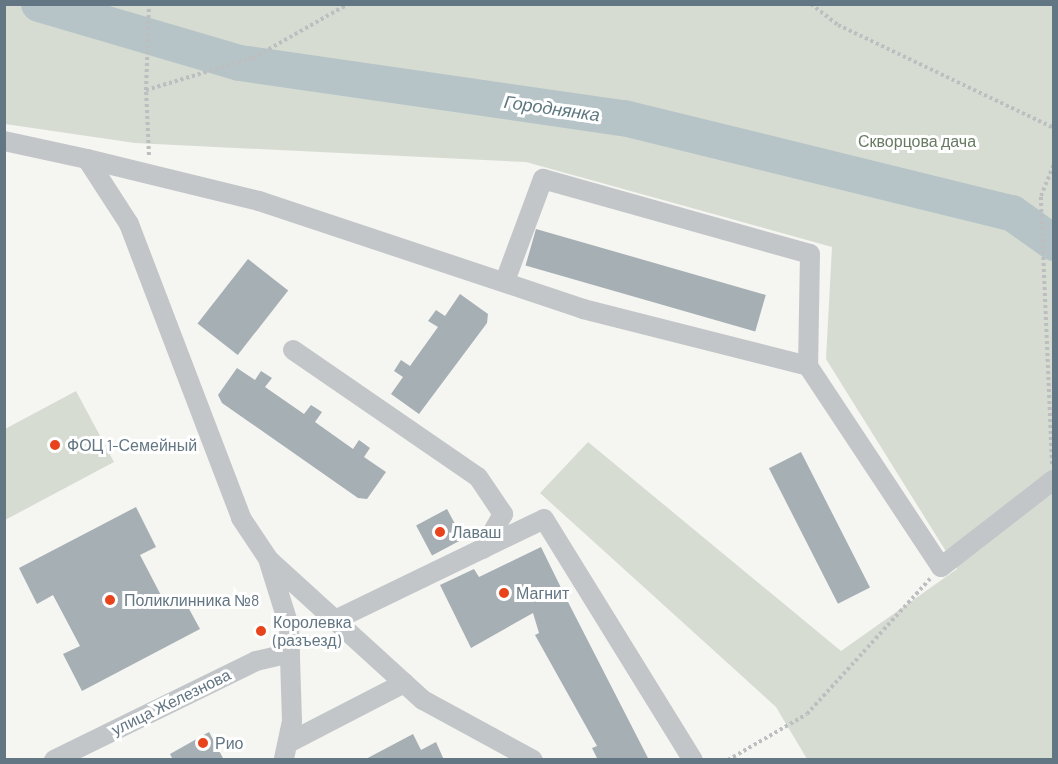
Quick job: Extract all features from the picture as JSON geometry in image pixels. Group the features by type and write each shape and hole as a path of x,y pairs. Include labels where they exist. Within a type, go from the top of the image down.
{"street":[{"path":"4,141 259,201 505,281 723,348 808,366"},
{"path":"87,159 129,224 241,518 269,560 333,621 423,700 533,759"},
{"path":"505,281 543,179 810,254 808,366 941,567 1053,480"},
{"path":"293,350 478,477 503,514 483,549"},
{"path":"333,621 544,519 693,759"},
{"path":"269,560 289,626 286,751"},
{"name":"улица Железнова","path":"54,759 256,661 290,653"},
{"path":"286,751 404,683"}],"path":[{"path":"149,4 146,90 150,174"},
{"path":"146,90 253,58 348,4"},
{"path":"811,4 838,25 1053,128"},
{"path":"1053,164 1041,196 1053,480"},
{"path":"728,759 807,714 941,567"}],"green space":[{"name":"Скворцова дача","path":"5,5 1053,5 1053,759 807,759 776,707 540,493 588,442 841,651 957,569 826,359 832,247 526,162 135,143 5,124"},
{"name":"ФОЦ 1-Семейный","path":"76,391 114,462 5,520 5,429"}],"building":[{"path":"536,229 766,295 755,331 526,266"},
{"path":"248,259 288,290 238,355 198,324"},
{"path":"460,294 488,314 487,323 419,414 391,394 403,377 394,371 401,360 410,366 438,327 428,321 436,310 445,316"},
{"path":"237,368 255,380 261,371 272,378 265,387 304,414 311,405 322,412 315,422 353,449 359,440 370,448 364,457 386,472 367,499 358,498 222,403 218,395"},
{"path":"801,452 870,587 838,604 769,468"},
{"name":"Поликлинника №8","path":"136,507 156,547 140,555 166,605 182,596 200,629 82,691 63,654 80,646 53,595 37,604 19,568"},
{"name":"Лаваш","path":"447,509 463,539 432,555 416,525"},
{"path":"541,547 649,760 598,760 592,748 597,746 535,635 539,633 533,613 471,648 440,585 474,569 479,577"},
{"name":"Рио","path":"209,732 224,760 173,760 170,754"},
{"path":"413,734 421,750 436,742 444,760 364,760"}],"waterway":[{"name":"Городнянка","path":"39,4 240,63 624,118 1012,213 1054,243"}],"place":[{"name":"ФОЦ 1-Семейный","path":"55,445"},
{"name":"Лаваш","path":"440,532"},
{"name":"Магнит","path":"504,593"},
{"name":"Поликлинника №8","path":"110,600"},
{"name":"Королевка (разъезд)","path":"261,631"},
{"name":"Рио","path":"203,743"}]}
